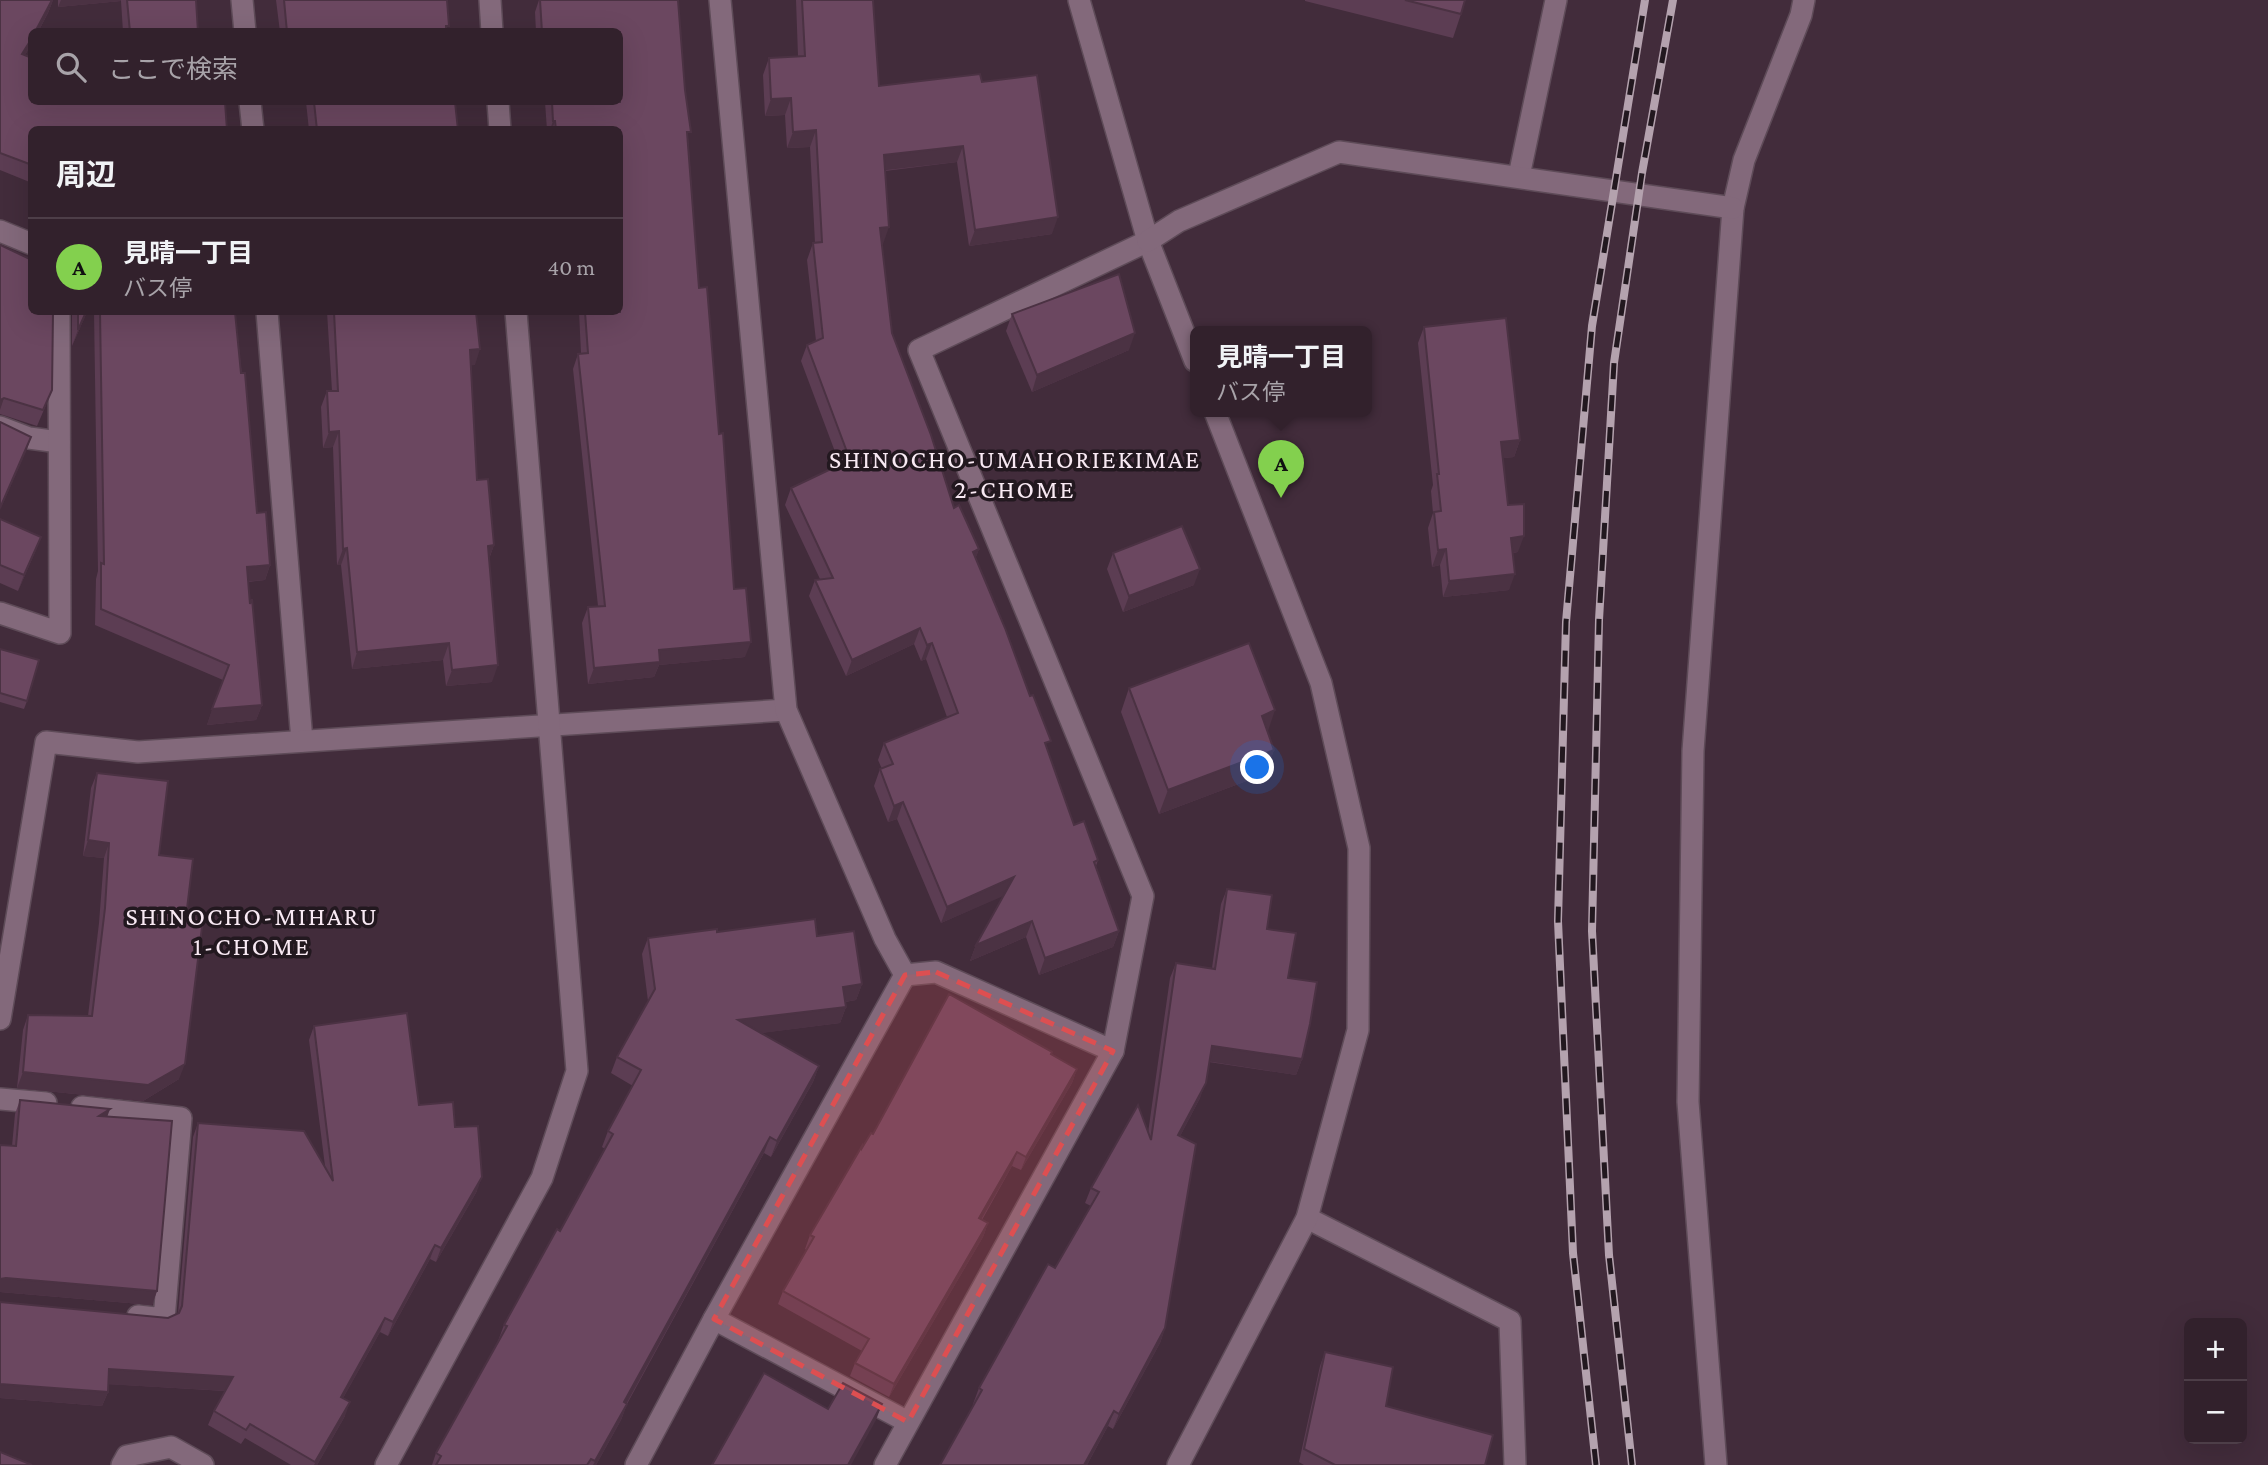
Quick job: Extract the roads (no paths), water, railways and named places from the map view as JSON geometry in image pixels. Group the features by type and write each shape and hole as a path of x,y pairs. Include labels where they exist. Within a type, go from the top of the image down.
{"street":[{"path":"242,0 245,28"},
{"path":"489,0 492,28"},
{"path":"720,0 786,710 885,939 905,975"},
{"path":"1079,0 1148,241 1190,348"},
{"path":"1519,176 1556,0"},
{"path":"1716,1465 1688,1102 1693,778 1733,208 1744,160 1801,15 1804,0"},
{"path":"250,105 253,126"},
{"path":"498,105 500,126"},
{"path":"885,1465 1113,1051 1143,896 919,350 1148,241 1179,221 1339,152 1733,208"},
{"path":"0,231 28,242"},
{"path":"0,613 60,633 58,315"},
{"path":"267,315 302,741"},
{"path":"386,1465 542,1178 577,1071 516,315"},
{"path":"1178,1465 1307,1218 1358,1030 1359,848 1321,683 1217,417"},
{"path":"0,427 29,439 59,442"},
{"path":"0,1019 46,742 138,752 786,710"},
{"path":"905,975 936,972 1113,1051"},
{"path":"636,1465 905,975"},
{"path":"0,1098 181,1118 164,1318 123,1315"},
{"path":"1307,1218 1510,1321 1515,1465"},
{"path":"714,1319 908,1422"},
{"path":"122,1465 127,1456 171,1447 203,1465"}],"railway":[{"path":"1596,1465 1573,1253 1558,921 1566,622 1592,326 1645,0"},
{"path":"1632,1465 1609,1255 1592,931 1599,620 1614,363 1642,173 1673,0"}],"place":[{"name":"見晴一丁目","path":"1281,498"}],"district":[{"name":"SHINOCHO-UMAHORIEKIMAE 2-CHOME","path":"1015,474"},
{"name":"SHINOCHO-MIHARU 1-CHOME","path":"252,931"}]}
